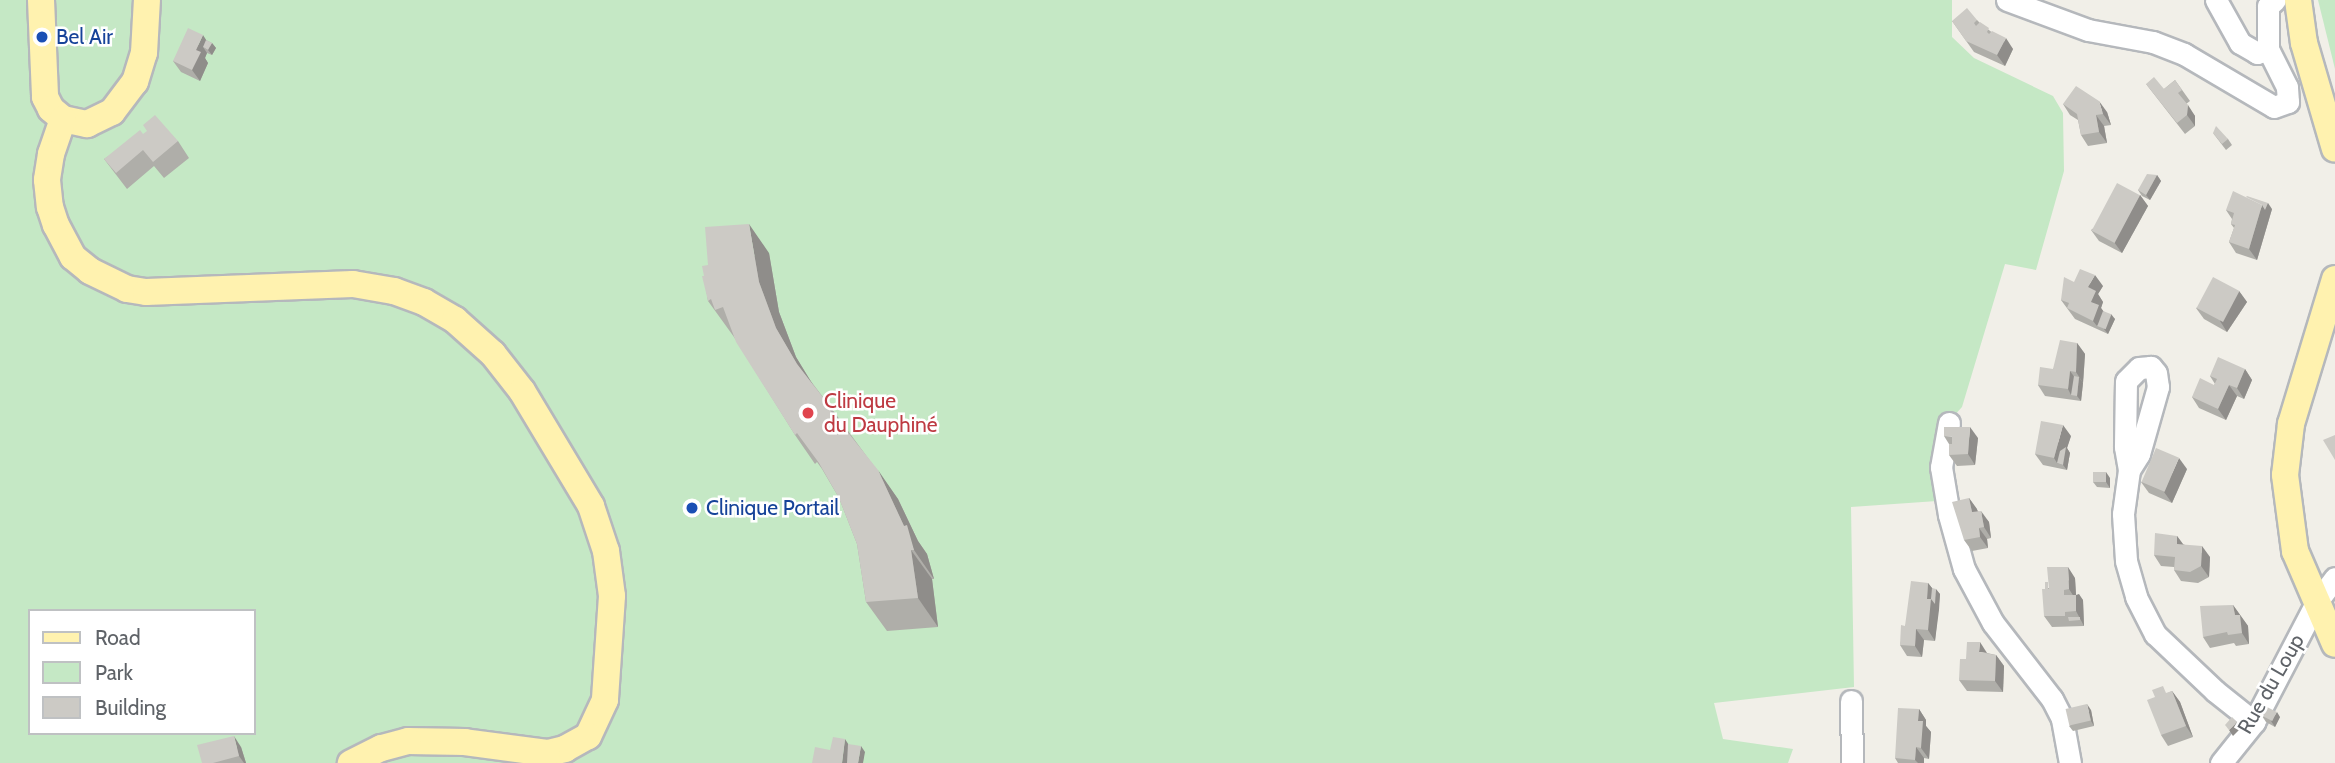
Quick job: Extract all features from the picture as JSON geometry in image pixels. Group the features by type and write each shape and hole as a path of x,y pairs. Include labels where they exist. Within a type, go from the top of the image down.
{"main road":[{"path":"41,0 45,97 51,109 63,119 87,124 112,112 128,94 144,53 147,0"},
{"path":"2298,0 2304,43 2335,149"},
{"path":"63,119 51,153 47,180 56,226 74,257 90,271 127,289 197,292 353,284 394,291 440,310 481,342 522,391 575,478 598,524 610,573 611,625 605,700 588,736 576,745 547,753 465,742 408,741 381,748 351,763"},
{"path":"2335,279 2291,424 2285,475 2295,551 2335,644"}],"street":[{"path":"2007,0 2088,30 2153,42 2184,54 2274,107 2288,102 2287,87 2268,49 2269,6 2275,0"},
{"path":"2216,0 2240,43 2258,53 2268,49"},
{"path":"1948,423 1941,467 1949,515 1964,569 1993,623 2053,699 2063,719 2070,763"},
{"path":"2129,470 2123,514 2126,561 2136,597 2155,634 2215,691 2254,722"},
{"name":"Rue du Loup","path":"2221,763 2254,722 2316,603 2335,579"},
{"path":"1851,701 1852,763"}],"green space":[{"path":"0,0 1952,0 1952,37 1974,58 2053,96 2063,113 2064,171 2036,270 2005,264 1962,407 1940,431 1937,501 1851,507 1854,687 1714,703 1723,739 1793,749 1788,763 0,763"},
{"path":"2318,0 2335,0 2335,69"}],"building":[{"path":"1967,8 1977,20 1974,23 1976,26 1980,22 1989,28 1989,34 1992,31 2006,38 1997,55 1966,41 1952,21"},
{"path":"188,28 203,35 196,50 201,52 192,70 173,61"},
{"path":"206,40 212,43 208,50 203,47"},
{"path":"2154,77 2164,89 2175,80 2182,90 2178,93 2188,105 2187,115 2177,123 2146,84"},
{"path":"2076,86 2099,101 2103,114 2096,115 2099,132 2081,135 2077,114 2063,104"},
{"path":"155,115 178,141 153,162 143,150 116,173 104,159 140,130 143,134 147,131 143,125"},
{"path":"2216,126 2228,139 2222,144 2213,133"},
{"path":"2147,174 2157,175 2146,195 2138,190"},
{"path":"2117,183 2140,195 2115,243 2092,231"},
{"path":"2233,191 2262,205 2249,249 2229,242 2235,225 2231,224 2234,213 2226,210"},
{"path":"2247,196 2268,203 2265,210 2262,205"},
{"path":"749,224 759,282 776,328 797,364 832,409 830,410 878,470 904,526 907,525 914,550 911,550 918,598 866,602 857,544 839,498 819,463 797,433 795,435 736,342 723,307 715,310 711,299 708,301 702,276 702,266 708,265 705,227"},
{"path":"2080,269 2095,275 2088,287 2096,291 2091,302 2099,305 2093,321 2067,308 2069,303 2061,300 2064,277 2074,282"},
{"path":"2213,277 2239,291 2223,322 2197,308"},
{"path":"2103,311 2111,314 2106,329 2097,326"},
{"path":"2060,340 2077,343 2076,372 2070,371 2068,389 2038,385 2040,367 2053,369"},
{"path":"2218,357 2245,369 2237,388 2229,385 2218,409 2192,397 2200,378 2214,385 2217,379 2210,376"},
{"path":"2074,376 2079,377 2077,396 2071,395"},
{"path":"2041,421 2063,425 2054,458 2035,454"},
{"path":"1944,427 1970,427 1968,454 1949,455 1952,436 1944,436"},
{"path":"2335,435 2335,460 2323,440"},
{"path":"2066,447 2063,465 2057,463 2060,451"},
{"path":"2156,448 2179,458 2165,492 2142,482"},
{"path":"2093,472 2106,472 2106,482 2093,482"},
{"path":"1969,498 1972,512 1981,511 1984,527 1979,528 1980,537 1964,540 1952,502"},
{"path":"2155,533 2177,536 2177,544 2202,546 2201,566 2190,572 2174,570 2175,557 2154,555"},
{"path":"2047,567 2068,567 2069,589 2064,590 2064,595 2076,595 2076,611 2065,612 2065,616 2044,616 2042,589 2049,589"},
{"path":"1911,581 1928,583 1927,599 1931,599 1928,630 1916,629 1915,646 1900,645 1901,625 1905,626"},
{"path":"1932,588 1936,589 1935,604 1931,599"},
{"path":"2233,605 2235,615 2240,615 2242,633 2228,635 2227,632 2203,637 2200,606"},
{"path":"2068,617 2080,617 2080,620 2069,621"},
{"path":"1967,642 1980,642 1979,652 1996,655 1995,681 1959,680 1960,659 1966,659"},
{"path":"2163,686 2166,693 2172,691 2186,726 2161,735 2147,700 2155,697 2152,690"},
{"path":"2087,704 2091,721 2069,726 2066,709"},
{"path":"2267,707 2277,712 2272,721 2262,716"},
{"path":"1898,708 1919,709 1918,721 1923,721 1921,748 1916,747 1915,760 1895,758"},
{"path":"2232,717 2237,722 2229,730 2225,725"},
{"path":"234,736 239,756 202,763 197,745"},
{"path":"833,737 845,739 842,763 812,763 815,747 830,750"},
{"path":"848,744 861,746 858,763 847,763"}],"place":[{"name":"Bel Air","path":"42,37"},
{"name":"Clinique du Dauphiné","path":"808,413"},
{"name":"Clinique Portail","path":"692,508"}]}
